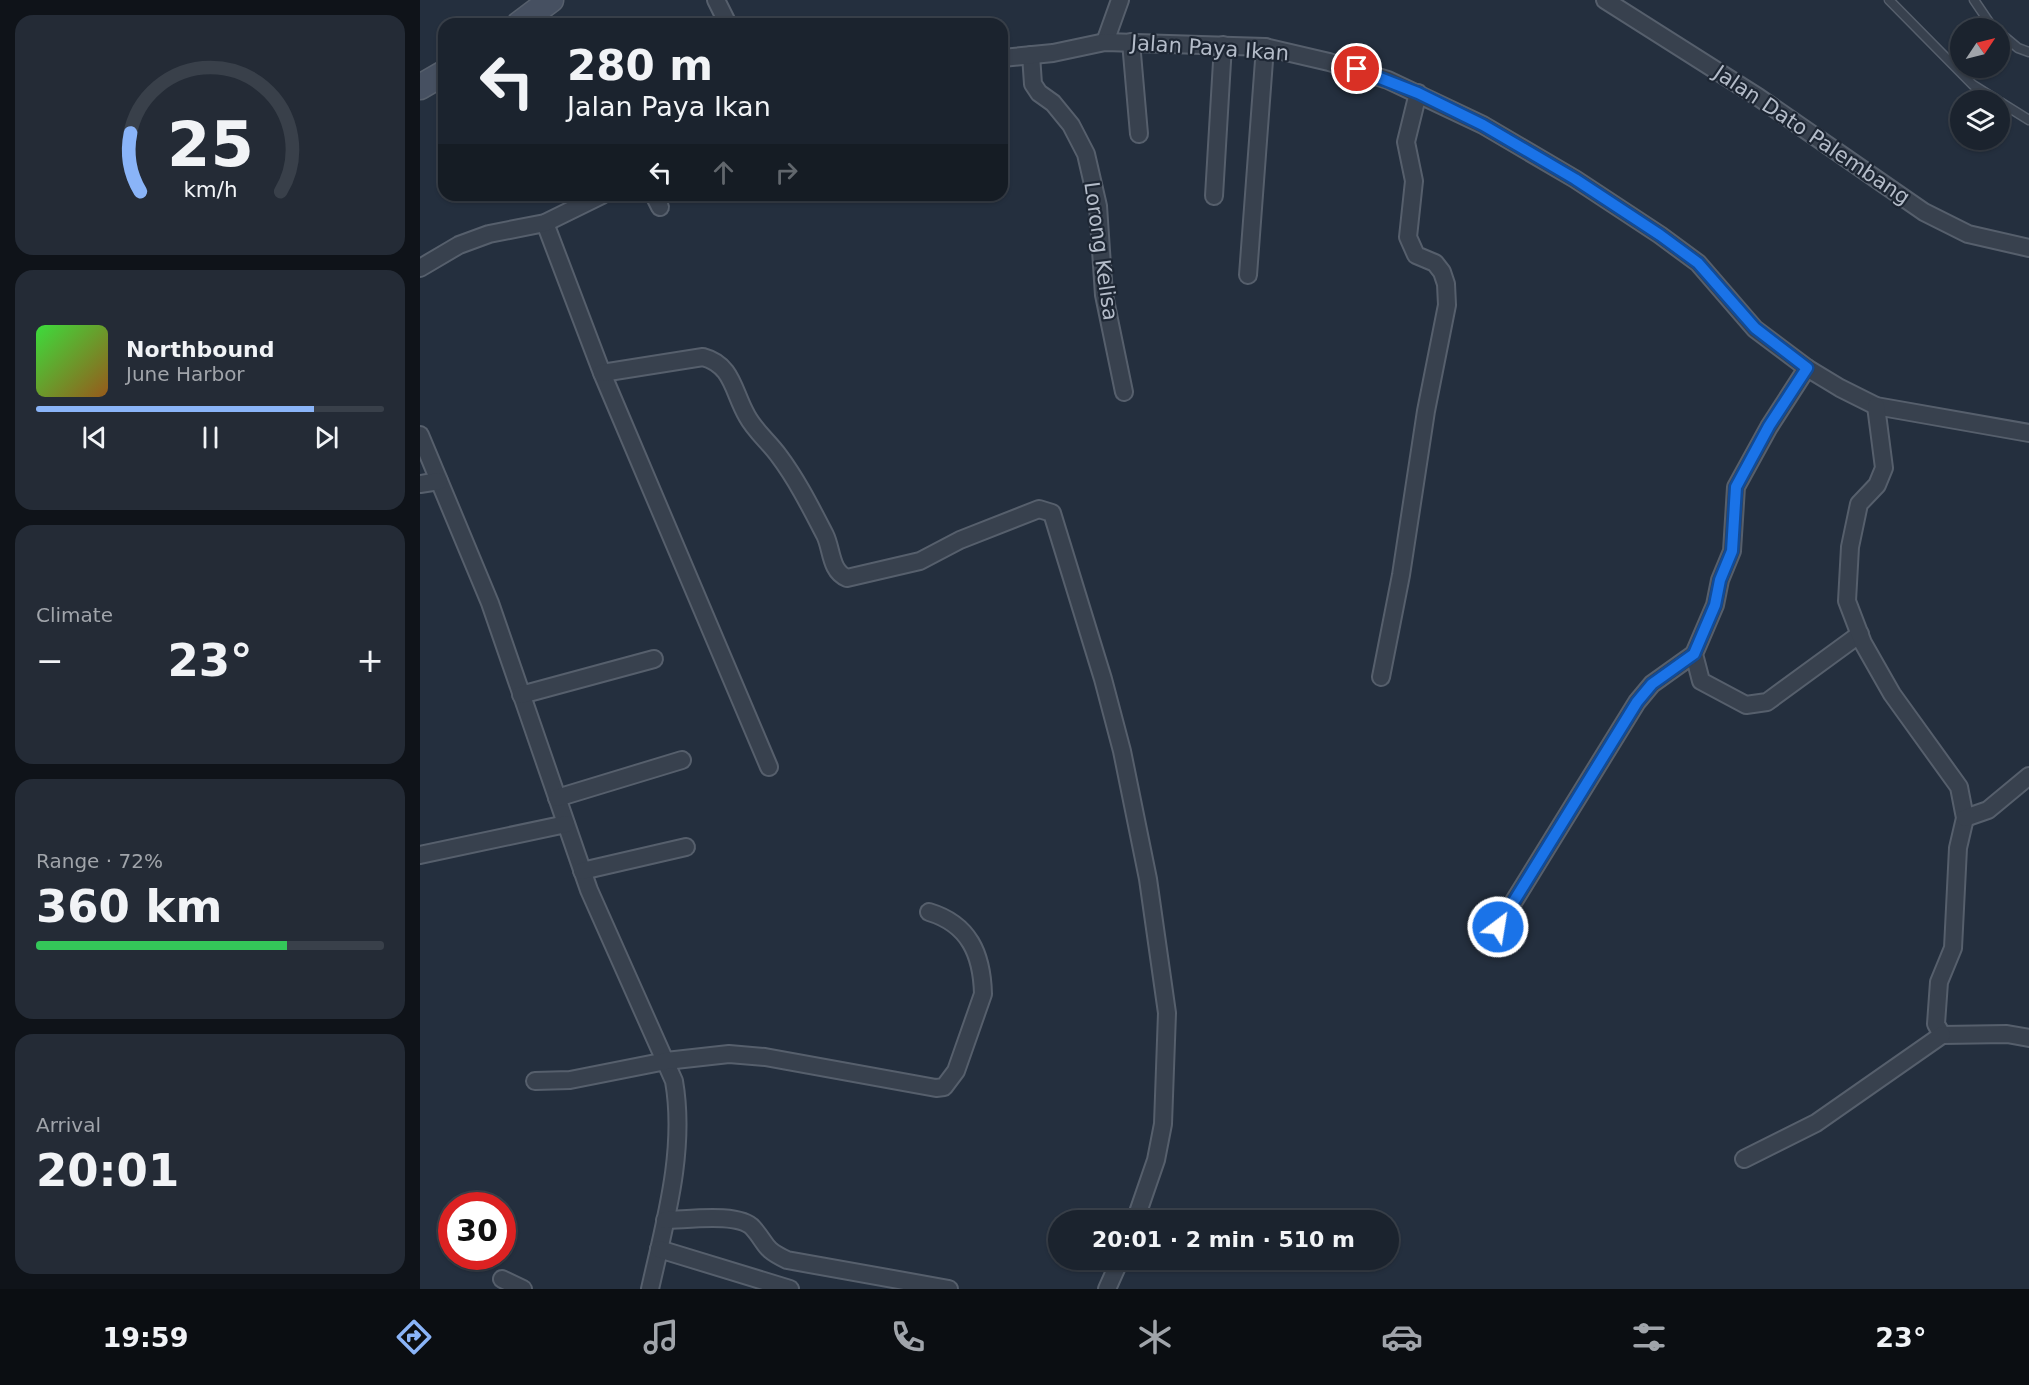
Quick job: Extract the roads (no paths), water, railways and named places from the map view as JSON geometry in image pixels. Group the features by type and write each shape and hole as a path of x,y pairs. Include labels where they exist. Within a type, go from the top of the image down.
{"main road":[{"path":"527,18 551,0"},
{"path":"420,87 438,76"}],"street":[{"path":"716,0 725,18"},
{"path":"1105,42 1120,0"},
{"name":"Jalan Dato Palembang","path":"1605,0 1758,97 1924,212 1968,234 2029,248"},
{"name":"Jalan Paya Ikan","path":"1008,57 1105,42 1223,45 1265,47 1357,69 1418,93 1483,125 1660,235 1698,263 1755,328 1807,368 1876,406 2029,433"},
{"path":"1131,42 1139,134"},
{"path":"1214,196 1223,45"},
{"path":"1248,274 1265,47"},
{"name":"Lorong Kelisa","path":"1031,55 1033,84 1071,125 1086,154 1098,206 1104,295 1124,392"},
{"path":"1381,676 1401,575 1426,411 1447,305 1446,284 1442,272 1435,263 1416,255 1408,237 1414,181 1406,142 1418,93"},
{"path":"420,268 459,245 489,234 545,223 590,201"},
{"path":"545,223 602,373 769,767"},
{"path":"602,373 703,357 714,360 725,368 747,417 780,457 805,496 828,540 837,571 847,578 920,561 960,540 1039,510 1052,513 1103,679 1122,751 1148,879 1167,1012 1163,1124 1156,1160 1139,1210"},
{"path":"1498,927 1637,702 1652,684 1694,654 1715,605 1720,580 1732,551 1736,487 1769,426 1807,368"},
{"path":"1876,406 1884,468 1877,485 1859,504 1850,547 1847,601 1860,634 1892,694 1959,787 1965,818 1958,849 1953,948 1939,982 1936,1024 1942,1035"},
{"path":"420,435 490,603 582,871 674,1081 679,1111 677,1150 650,1289"},
{"path":"420,484 439,481"},
{"path":"1694,654 1701,681 1746,705 1767,702 1860,634"},
{"path":"521,695 654,659"},
{"path":"557,798 682,760"},
{"path":"1965,818 1988,810 2029,776"},
{"path":"420,855 566,824"},
{"path":"582,871 686,847"},
{"path":"535,1081 570,1080 666,1061 729,1054 765,1057 925,1086 944,1087 956,1071 983,994 982,981 975,951 968,937 951,921 929,912"},
{"path":"1744,1159 1816,1123 1942,1035 2007,1034 2029,1038"},
{"path":"665,1220 741,1219 753,1227 761,1242 772,1253 787,1260 949,1289"},
{"path":"659,1249 790,1289"},
{"path":"1107,1289 1116,1270"},
{"path":"502,1279 523,1289"}],"lane":[{"path":"1889,0 1973,85 1981,90"},
{"path":"1974,0 1986,18"},
{"path":"2010,41 2018,48 2029,52"},
{"path":"2010,108 2029,120"}]}
